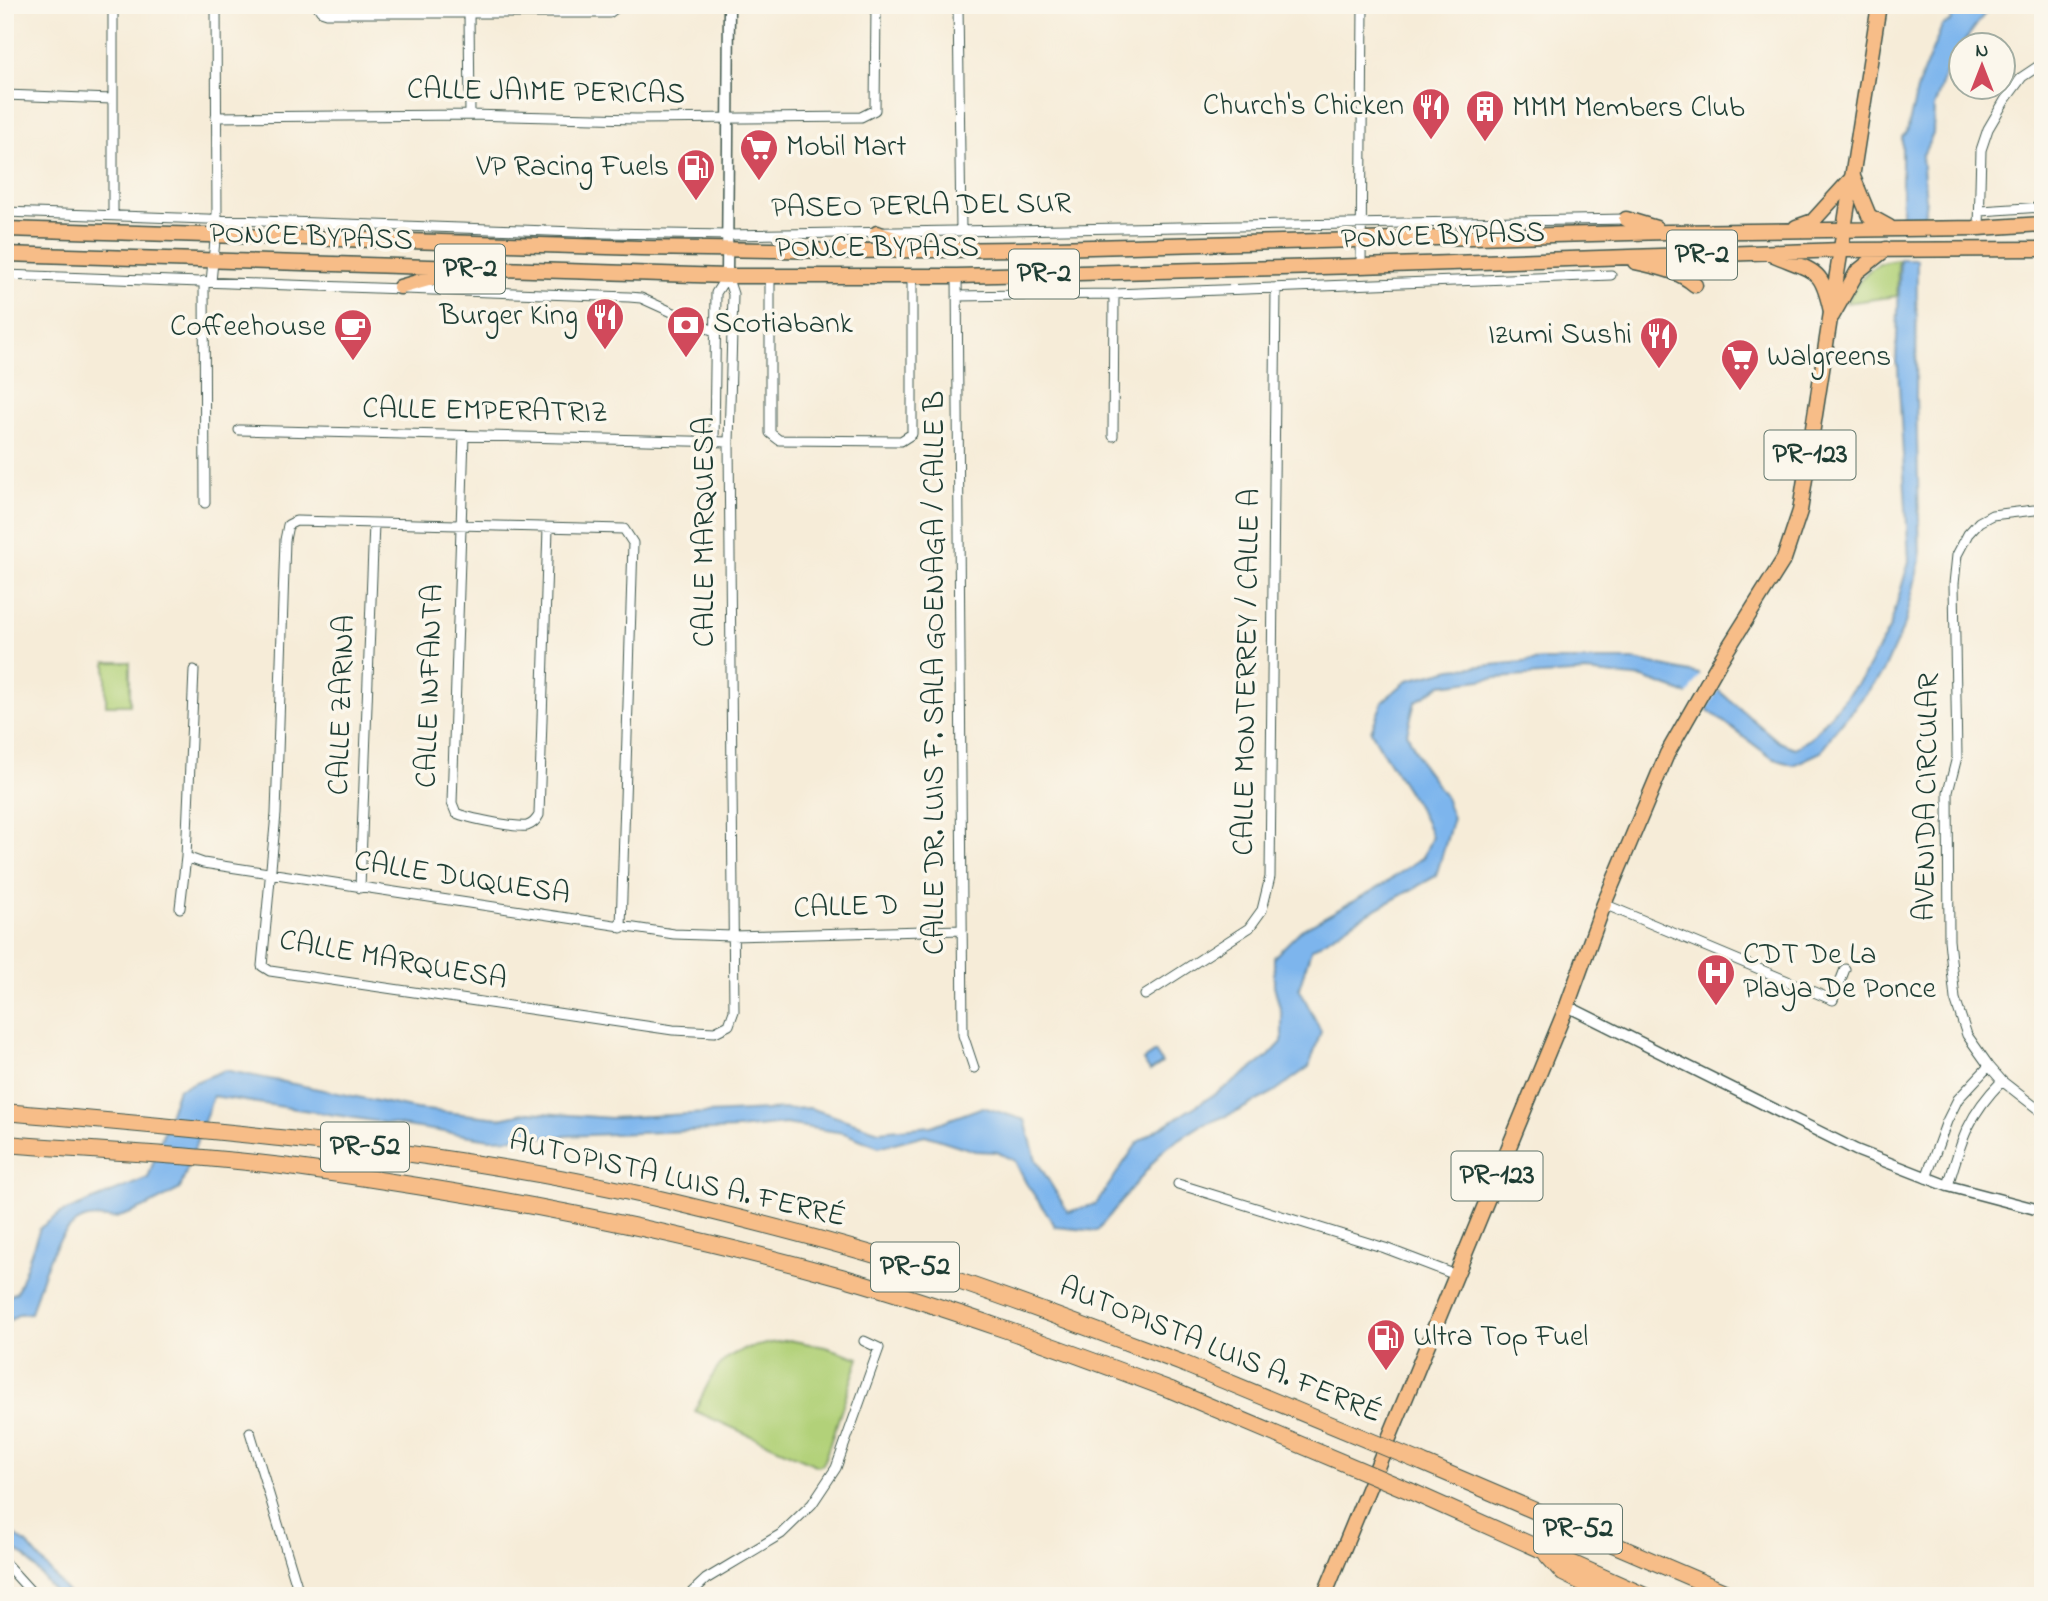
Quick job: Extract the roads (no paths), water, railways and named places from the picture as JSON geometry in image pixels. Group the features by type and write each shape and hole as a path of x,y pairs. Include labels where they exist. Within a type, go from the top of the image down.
{"highway":[{"name":"AUTOPISTA LUIS A. FERRÉ","path":"5,1112 368,1147 500,1168 641,1195 836,1244 926,1270 1026,1304 1182,1363 1422,1462 1734,1596"},
{"name":"AUTOPISTA LUIS A. FERRÉ","path":"5,1144 308,1169 511,1202 641,1227 736,1249 915,1299 1009,1330 1171,1390 1410,1490 1645,1596"},
{"path":"1544,1550 1563,1573 1610,1596"}],"main road":[{"name":"PR-123","path":"1324,1596 1567,1006 1605,904 1667,754 1720,661 1784,559 1800,511 1879,5"},
{"path":"1788,231 1813,221 1853,177 1869,216 1894,229"},
{"path":"1626,219 1668,232"},
{"name":"PONCE BYPASS","path":"5,229 216,236 728,242 925,250 1668,232 1979,228 2043,224"},
{"path":"877,233 925,250"},
{"path":"1832,316 1857,272 1886,249"},
{"name":"PONCE BYPASS","path":"5,254 727,276 957,276 1842,250 2043,249"},
{"path":"1770,254 1813,270 1826,287 1832,316"},
{"path":"1617,258 1671,271 1685,276 1695,285"},
{"path":"400,287 435,277 489,270"}],"street":[{"path":"113,5 113,215"},
{"path":"205,503 207,282 213,261 217,220 216,5"},
{"path":"317,5 321,11 327,13 417,9 469,13 519,9 609,13 620,5"},
{"path":"727,276 729,5"},
{"name":"CALLE JAIME PERICAS","path":"216,117 861,117 875,110 876,5"},
{"path":"958,5 961,231"},
{"path":"1360,266 1363,5"},
{"path":"469,13 470,115"},
{"path":"1979,228 1981,150 1988,129 2022,76 2043,63"},
{"path":"5,95 112,99"},
{"path":"1981,211 2041,207 2042,160"},
{"name":"PASEO PERLA DEL SUR","path":"5,212 728,242 877,233 1626,219"},
{"path":"5,275 629,297 641,298 716,332"},
{"path":"770,275 770,433 779,440 901,441 912,434 912,276"},
{"path":"957,296 1114,294 1611,275"},
{"name":"CALLE MARQUESA","path":"714,442 716,293 727,276"},
{"name":"CALLE MARQUESA","path":"621,928 633,543 624,529 296,521 288,525 285,540 276,814 261,966 270,971 673,1030 715,1032 729,1025 734,1011 729,442 733,294 727,276"},
{"name":"CALLE DR. LUIS F. SALA GOENAGA / CALLE B","path":"957,276 963,1035 974,1068"},
{"name":"CALLE MONTERREY / CALLE A","path":"1145,995 1249,928 1262,910 1270,877 1276,288"},
{"path":"1113,436 1114,294"},
{"path":"714,386 731,387"},
{"name":"CALLE EMPERATRIZ","path":"239,430 729,442"},
{"name":"CALLE INFANTA","path":"464,436 452,803 456,813 465,817 524,827 535,822 539,815 548,528"},
{"name":"AVENIDA CIRCULAR","path":"2043,509 1992,515 1979,522 1961,545 1954,571 1957,757 1948,792 1952,988 1967,1035 1989,1066 2002,1081 2043,1113"},
{"name":"CALLE ZARINA","path":"360,888 374,523"},
{"path":"180,908 186,857 194,670"},
{"name":"CALLE DUQUESA","path":"186,857 204,863 621,928 674,934 732,936"},
{"path":"1605,904 1833,1000 1845,969"},
{"name":"CALLE D","path":"732,936 962,930"},
{"path":"1567,1006 1856,1150 1948,1186 2043,1211"},
{"path":"1926,1178 1958,1099 1989,1066"},
{"path":"1948,1186 1968,1123 2002,1081"},
{"path":"1178,1184 1385,1248 1456,1275"},
{"path":"688,1596 706,1580 781,1534 811,1504 836,1468 879,1348 864,1341"},
{"path":"250,1432 300,1596"},
{"path":"5,1563 35,1596"}],"water":[{"path":"1956,5 1991,5 1971,32 1946,32 1946,72 1934,107 1933,134 1922,157 1926,200 1924,216 1902,217 1902,137 1907,132 1918,86 1942,26 1951,21"},
{"path":"1900,259 1917,259 1916,397 1920,560 1905,624 1882,674 1833,733 1821,752 1793,765 1772,758 1685,693 1643,678 1586,672 1496,678 1441,685 1415,702 1407,733 1422,765 1444,795 1453,818 1436,876 1358,919 1311,950 1299,988 1321,1031 1309,1067 1274,1092 1236,1112 1200,1126 1164,1149 1097,1231 1056,1227 1026,1183 1015,1161 997,1152 975,1151 925,1135 879,1147 844,1133 785,1124 737,1129 490,1139 213,1096 180,1189 115,1218 91,1217 76,1223 57,1244 50,1258 31,1313 19,1314 5,1324 5,1298 17,1292 40,1228 61,1213 148,1178 178,1089 225,1070 416,1109 500,1118 529,1112 610,1118 810,1108 879,1131 931,1126 983,1107 1025,1120 1036,1160 1068,1212 1096,1204 1138,1142 1231,1084 1269,1056 1282,1042 1282,1016 1274,985 1274,957 1301,930 1381,886 1423,857 1432,837 1419,809 1371,731 1383,701 1408,680 1452,669 1543,660 1635,660 1699,674 1779,742 1795,748 1811,738 1863,677 1890,627 1909,561 1896,363"},
{"path":"1155,1052 1162,1063 1150,1071 1143,1060"},
{"path":"5,1527 29,1546 71,1596 58,1596 26,1557 5,1544"}],"place":[{"name":"Church's Chicken","path":"1431,141"},
{"name":"MMM Members Club","path":"1485,143"},
{"name":"Mobil Mart","path":"759,182"},
{"name":"VP Racing Fuels","path":"696,202"},
{"name":"Burger King","path":"605,351"},
{"name":"Scotiabank","path":"686,359"},
{"name":"Coffeehouse","path":"353,362"},
{"name":"Izumi Sushi","path":"1659,370"},
{"name":"Walgreens","path":"1740,392"},
{"name":"CDT De La Playa De Ponce","path":"1716,1007"},
{"name":"Ultra Top Fuel","path":"1386,1372"}]}
